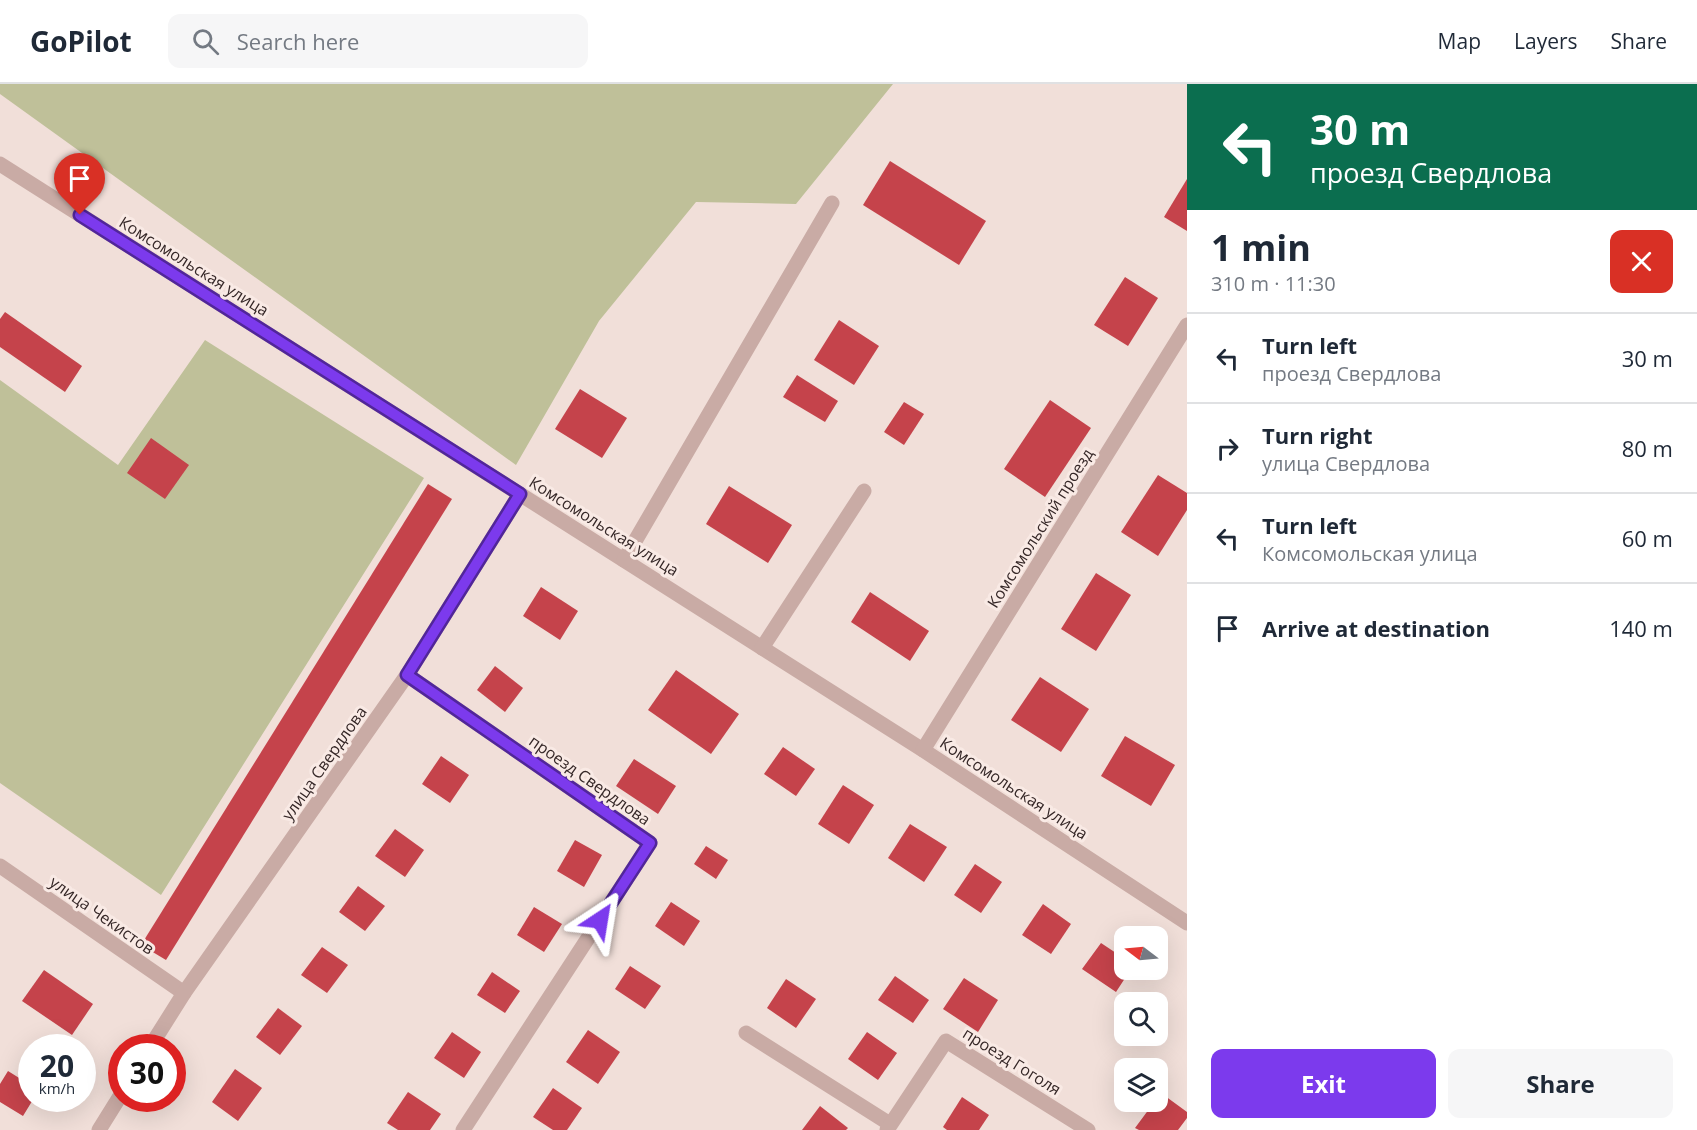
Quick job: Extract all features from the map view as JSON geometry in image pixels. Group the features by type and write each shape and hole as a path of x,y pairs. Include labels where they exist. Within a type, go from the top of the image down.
{"street":[{"name":"Комсомольская улица","path":"0,164 923,750 1187,923"},
{"path":"624,560 832,203"},
{"name":"Комсомольский проезд","path":"923,750 1187,326"},
{"path":"762,648 864,491"},
{"name":"улица Свердлова","path":"158,1034 184,993 407,675 520,494"},
{"name":"проезд Свердлова","path":"407,675 650,843 463,1130"},
{"name":"улица Чекистов","path":"0,866 184,993"},
{"path":"746,1033 888,1127"},
{"name":"проезд Гоголя","path":"888,1127 946,1041 1088,1130"},
{"path":"99,1130 110,1112"}],"green space":[{"path":"0,84 893,84 796,204 696,202 599,321 516,465 0,94"},
{"path":"205,340 424,478 161,895 0,783 0,380 118,465"}],"building":[{"path":"890,161 986,221 959,265 863,205"},
{"path":"1187,179 1187,231 1164,217"},
{"path":"1125,277 1158,298 1128,346 1094,325"},
{"path":"5,312 82,366 65,392 0,347 0,319"},
{"path":"839,320 879,346 854,385 814,360"},
{"path":"797,375 838,401 825,422 783,397"},
{"path":"580,389 627,418 602,458 555,429"},
{"path":"1050,400 1091,428 1045,497 1004,469"},
{"path":"904,402 924,414 904,445 884,432"},
{"path":"151,438 189,465 165,499 127,473"},
{"path":"1158,475 1187,493 1187,510 1158,556 1121,532"},
{"path":"428,484 452,499 166,960 141,945"},
{"path":"729,486 792,525 768,563 706,524"},
{"path":"1096,573 1131,595 1096,651 1061,629"},
{"path":"541,587 578,611 560,640 523,616"},
{"path":"870,592 929,631 910,661 851,622"},
{"path":"495,666 523,688 505,712 477,690"},
{"path":"676,670 739,714 711,754 648,710"},
{"path":"1040,677 1089,709 1061,752 1011,720"},
{"path":"1125,736 1175,765 1151,806 1101,776"},
{"path":"783,747 815,769 796,796 764,774"},
{"path":"441,756 469,775 450,803 422,784"},
{"path":"634,759 676,786 658,814 616,786"},
{"path":"843,785 874,805 849,844 818,824"},
{"path":"910,824 947,847 924,882 888,858"},
{"path":"395,829 424,850 405,877 375,856"},
{"path":"575,840 602,855 584,887 557,871"},
{"path":"706,846 728,860 716,879 694,864"},
{"path":"975,864 1002,882 981,913 954,895"},
{"path":"358,886 385,906 365,931 339,912"},
{"path":"671,902 700,921 684,946 655,926"},
{"path":"1043,904 1071,924 1051,954 1022,935"},
{"path":"534,907 562,924 544,952 517,935"},
{"path":"1101,943 1114,952 1114,980 1124,980 1116,992 1082,969"},
{"path":"322,947 348,965 327,993 301,975"},
{"path":"630,966 661,986 645,1009 615,989"},
{"path":"44,970 93,1004 71,1034 22,1001"},
{"path":"492,972 520,991 505,1013 477,995"},
{"path":"895,976 929,1000 913,1023 878,1000"},
{"path":"964,978 998,1000 978,1032 943,1009"},
{"path":"786,979 816,999 796,1028 767,1008"},
{"path":"278,1008 302,1026 280,1055 256,1037"},
{"path":"588,1030 620,1052 598,1084 566,1062"},
{"path":"452,1032 481,1052 464,1078 434,1058"},
{"path":"867,1032 897,1053 878,1080 848,1059"},
{"path":"235,1069 262,1088 238,1121 212,1102"},
{"path":"8,1071 18,1077 18,1112 25,1112 23,1116 0,1102 0,1084"},
{"path":"553,1088 582,1108 567,1130 553,1130 533,1117"},
{"path":"408,1092 441,1114 430,1130 398,1130 387,1123"},
{"path":"962,1097 989,1115 979,1130 947,1130 943,1127"},
{"path":"1168,1098 1187,1112 1187,1118 1178,1130 1139,1130 1135,1128 1147,1112 1168,1112"},
{"path":"820,1106 848,1128 846,1130 802,1130"}],"route":[{"path":"80,215 520,494 407,675 650,843 600,920"}]}
